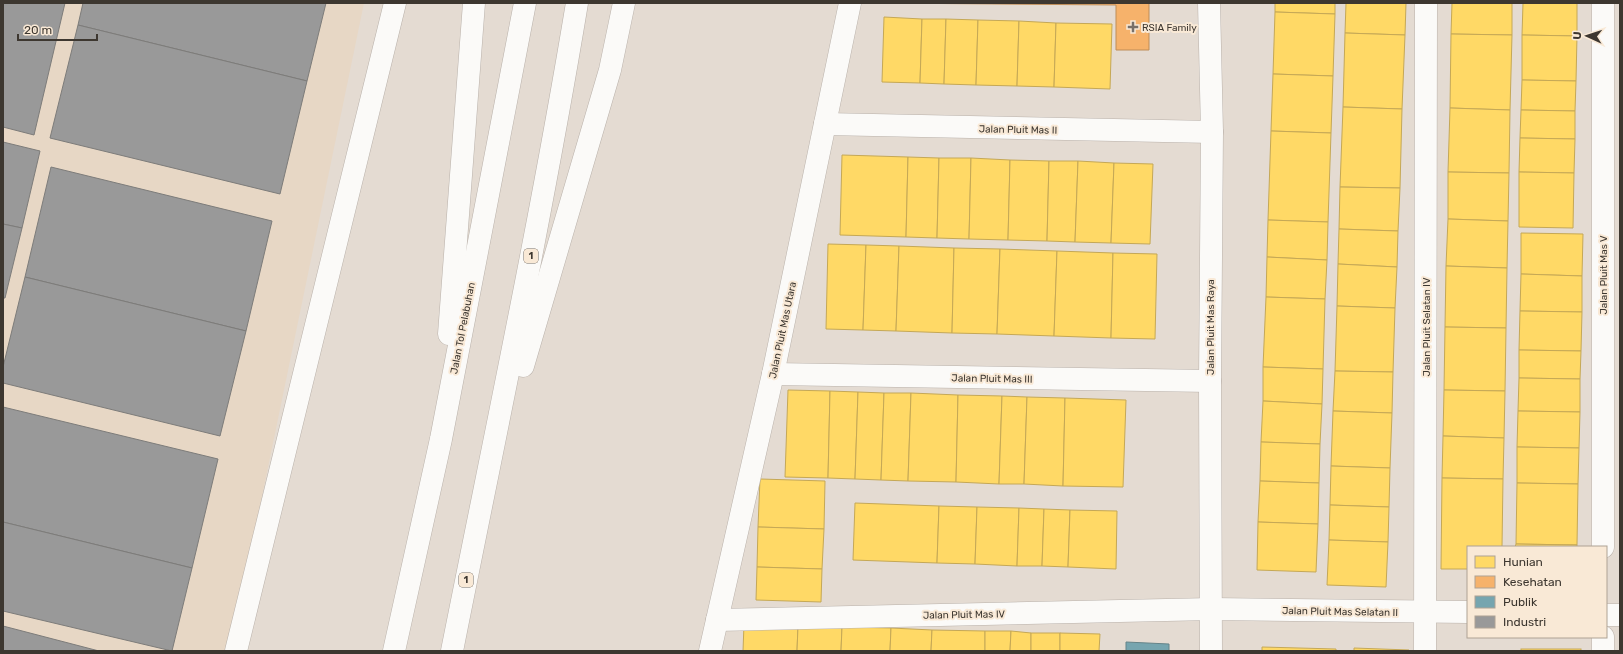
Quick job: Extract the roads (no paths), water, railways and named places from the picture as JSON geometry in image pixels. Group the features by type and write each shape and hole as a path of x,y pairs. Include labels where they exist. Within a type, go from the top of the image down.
{"main road":[{"path":"236,651 395,3"},
{"path":"441,438 474,3"},
{"name":"Jalan Tol Pelabuhan","path":"394,651 441,438 525,3"},
{"name":"1","path":"452,651 523,298 565,77 577,3"},
{"path":"481,508 610,70 624,3"},
{"name":"Jalan Pluit Mas Raya","path":"1209,3 1212,132 1210,381 1212,651"},
{"name":"Jalan Pluit Selatan IV","path":"1425,651 1426,3"},
{"name":"Jalan Pluit Mas V","path":"1603,3 1603,546"},
{"name":"Jalan Pluit Mas Utara","path":"710,651 773,374 850,5"},
{"name":"Jalan Pluit Mas II","path":"825,124 1212,132"},
{"name":"Jalan Pluit Mas III","path":"773,374 1210,381"},
{"name":"Jalan Pluit Mas Selatan II","path":"1212,609 1467,612"},
{"name":"Jalan Pluit Mas IV","path":"717,620 1212,609"},
{"path":"1607,615 1620,615"},
{"path":"1603,638 1603,651"}],"place":[{"name":"RSIA Family","path":"1133,27"}]}
